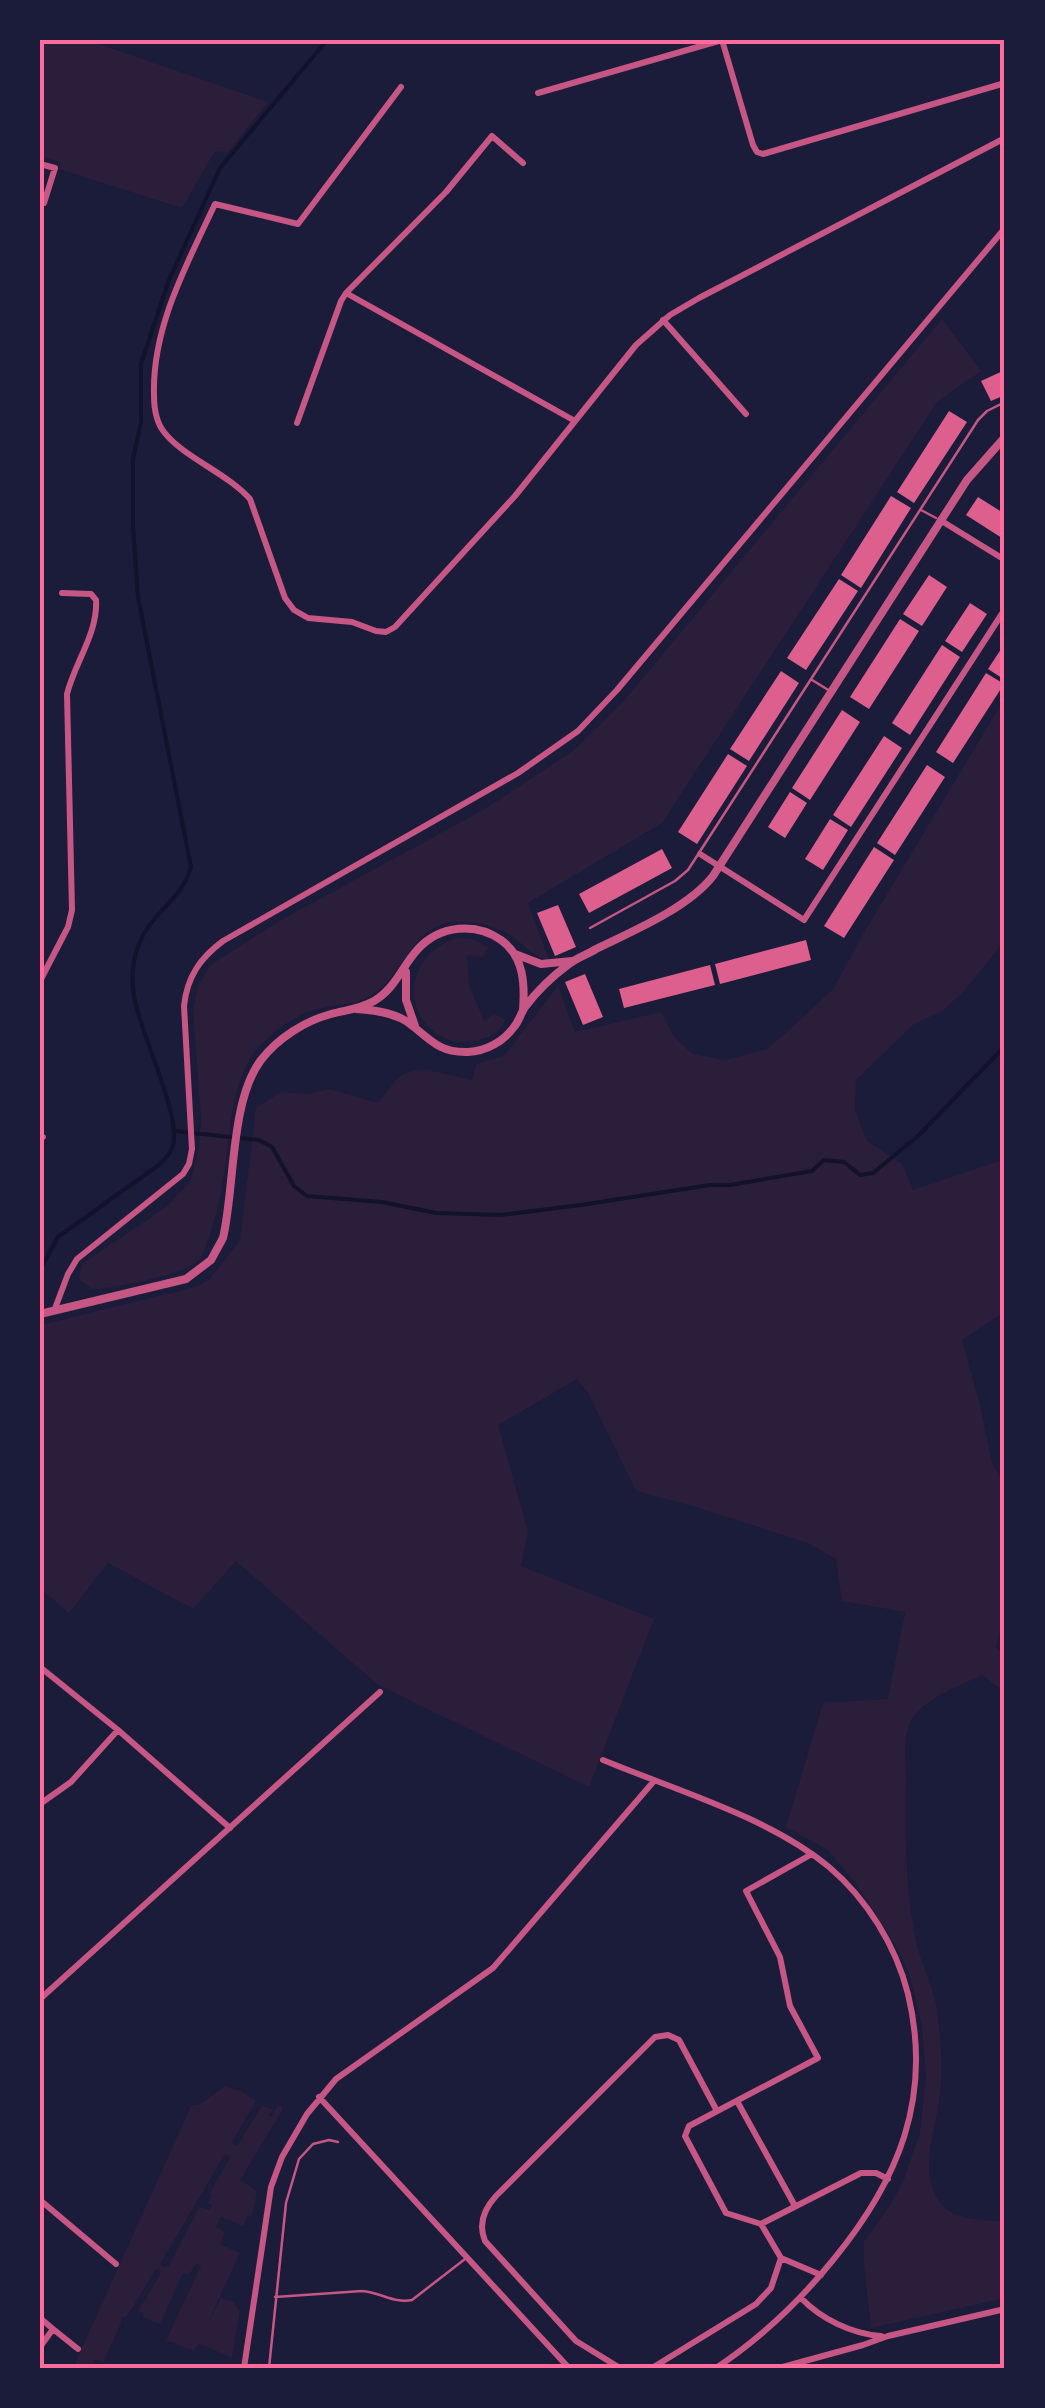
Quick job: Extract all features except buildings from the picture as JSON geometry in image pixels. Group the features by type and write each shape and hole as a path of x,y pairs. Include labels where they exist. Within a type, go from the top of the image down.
{"street":[{"path":"538,93 722,40 754,148 763,154 1005,83"},
{"path":"401,87 298,224 216,204 178,285 155,359 154,408 162,430 250,498 284,598 294,610 308,618 352,622 386,632 464,554 631,351 664,320 698,298 1005,138"},
{"path":"297,423 346,293 446,192 492,136 523,163"},
{"path":"40,164 54,168 44,203"},
{"path":"54,1311 77,1259 183,1174 191,1157 184,1000 201,960 223,941 518,774 578,731 630,676 1005,228"},
{"path":"346,293 575,421"},
{"path":"664,320 746,414"},
{"path":"356,1009 388,1014 415,1027 428,1041 445,1049 478,1051 504,1038 544,986 572,962 685,900 709,882 940,520 974,470 1005,437"},
{"path":"940,520 1005,560"},
{"path":"40,981 72,910 67,694 97,615 96,600 91,594 62,593"},
{"path":"700,854 804,920 1005,609"},
{"path":"40,1314 186,1279 206,1264 223,1238 243,1101 252,1076 269,1050 304,1024 356,1009 386,993 426,942 444,931 471,928 507,945 515,954 524,984 523,1010"},
{"path":"515,954 541,964 572,962"},
{"path":"407,967 405,992 415,1027"},
{"path":"40,1666 230,1828"},
{"path":"40,1999 380,1692"},
{"path":"40,1804 72,1782 118,1730"},
{"path":"603,1760 770,1830 812,1854 848,1885 876,1922 898,1962 911,2008 916,2043 915,2090 909,2126 888,2179 859,2227 821,2275 763,2332 716,2368"},
{"path":"244,2368 271,2186 288,2146 319,2096 336,2079 493,1968 654,1781"},
{"path":"812,1854 746,1891 780,1957 790,2006 818,2058 689,2126 685,2136 726,2213 761,2224 781,2258 821,2275"},
{"path":"620,2368 576,2341 485,2241 485,2210 655,2038 668,2035 679,2040 717,2111"},
{"path":"319,2096 569,2368"},
{"path":"738,2101 795,2206"},
{"path":"761,2224 863,2172 888,2179"},
{"path":"40,2200 116,2264"},
{"path":"652,2368 756,2304 771,2288 781,2258"},
{"path":"800,2298 846,2328 888,2336"},
{"path":"779,2368 888,2336 1005,2310"},
{"path":"40,2318 78,2348"},
{"path":"40,2347 53,2329"}],"lane":[{"path":"590,928 675,882 688,870 978,420 987,410 1005,402"},
{"path":"920,509 940,520"},
{"path":"811,679 830,691"},
{"path":"268,2368 286,2203 299,2159 313,2144 338,2142"},
{"path":"275,2297 362,2290 407,2302 466,2258"}],"shaded area":[{"path":"40,40 87,40 268,102 228,152 215,151 182,208 59,169 60,162 40,156"},
{"path":"942,319 981,371 937,402 662,823 528,903 549,960 498,929 454,922 423,936 391,977 364,999 313,1010 290,1021 257,1049 243,1072 232,1111 220,1199 200,1259 166,1275 116,1286 92,1289 79,1279 82,1264 166,1207 190,1182 199,1149 201,1118 193,1011 198,985 212,964 281,920 485,809 574,750 623,702"},
{"path":"1005,698 1005,940 944,1010 913,1025 856,1080 855,1110 867,1141 902,1164 913,1190 1005,1159 1005,1311 962,1340 992,1463 1005,1485 1005,1606 996,1648 1005,1656 1005,1692 982,1675 944,1693 912,1719 905,1749 910,1904 940,2031 940,2094 929,2173 937,2198 949,2211 977,2220 1005,2221 1005,2298 871,2328 864,2242 904,2179 920,2132 926,2078 922,2026 909,1973 857,1885 828,1850 786,1827 823,1703 888,1699 905,1612 842,1601 836,1559 808,1543 636,1491 588,1393 577,1379 498,1425 528,1531 521,1566 654,1619 589,1787 378,1685 236,1561 193,1609 108,1563 69,1613 40,1588 40,1325 196,1287 210,1279 240,1240 256,1108 281,1092 307,1094 329,1089 378,1103 399,1077 415,1071 472,1080 476,1064 504,1056 558,986 575,1032 661,1012 675,1038 693,1054 726,1060 767,1049 833,989"},
{"path":"456,938 473,939 489,947 483,957 467,955 469,985 484,1021 495,1014 505,1020 497,1032 483,1039 460,1042 441,1036 426,1024 417,1007 414,988 419,969 433,952"},
{"path":"225,2086 256,2101 232,2142 237,2146 262,2106 273,2109 269,2115 272,2117 278,2104 283,2109 240,2180 257,2191 252,2216 247,2216 244,2226 221,2217 216,2227 225,2232 220,2244 240,2253 206,2327 221,2298 233,2302 240,2311 232,2358 199,2343 194,2351 166,2340 201,2266 196,2263 189,2275 183,2273 160,2324 138,2311 161,2273 156,2269 127,2316 121,2318 103,2362 95,2359 91,2368 73,2368 191,2106 201,2104","holes":["225,2154 230,2158 209,2194 210,2210 199,2207 169,2266 160,2264"]}],"waterway":[{"path":"40,1270 58,1237 160,1164 173,1145 171,1114 133,985 133,964 143,935 181,888 191,867 138,597 133,459 141,422 141,364 169,280 220,168 327,40"},
{"path":"174,1131 259,1140 272,1147 294,1186 307,1196 382,1202 436,1213 501,1215 730,1185 812,1171 824,1160 844,1162 860,1175 873,1173 918,1136 1005,1046"}]}
